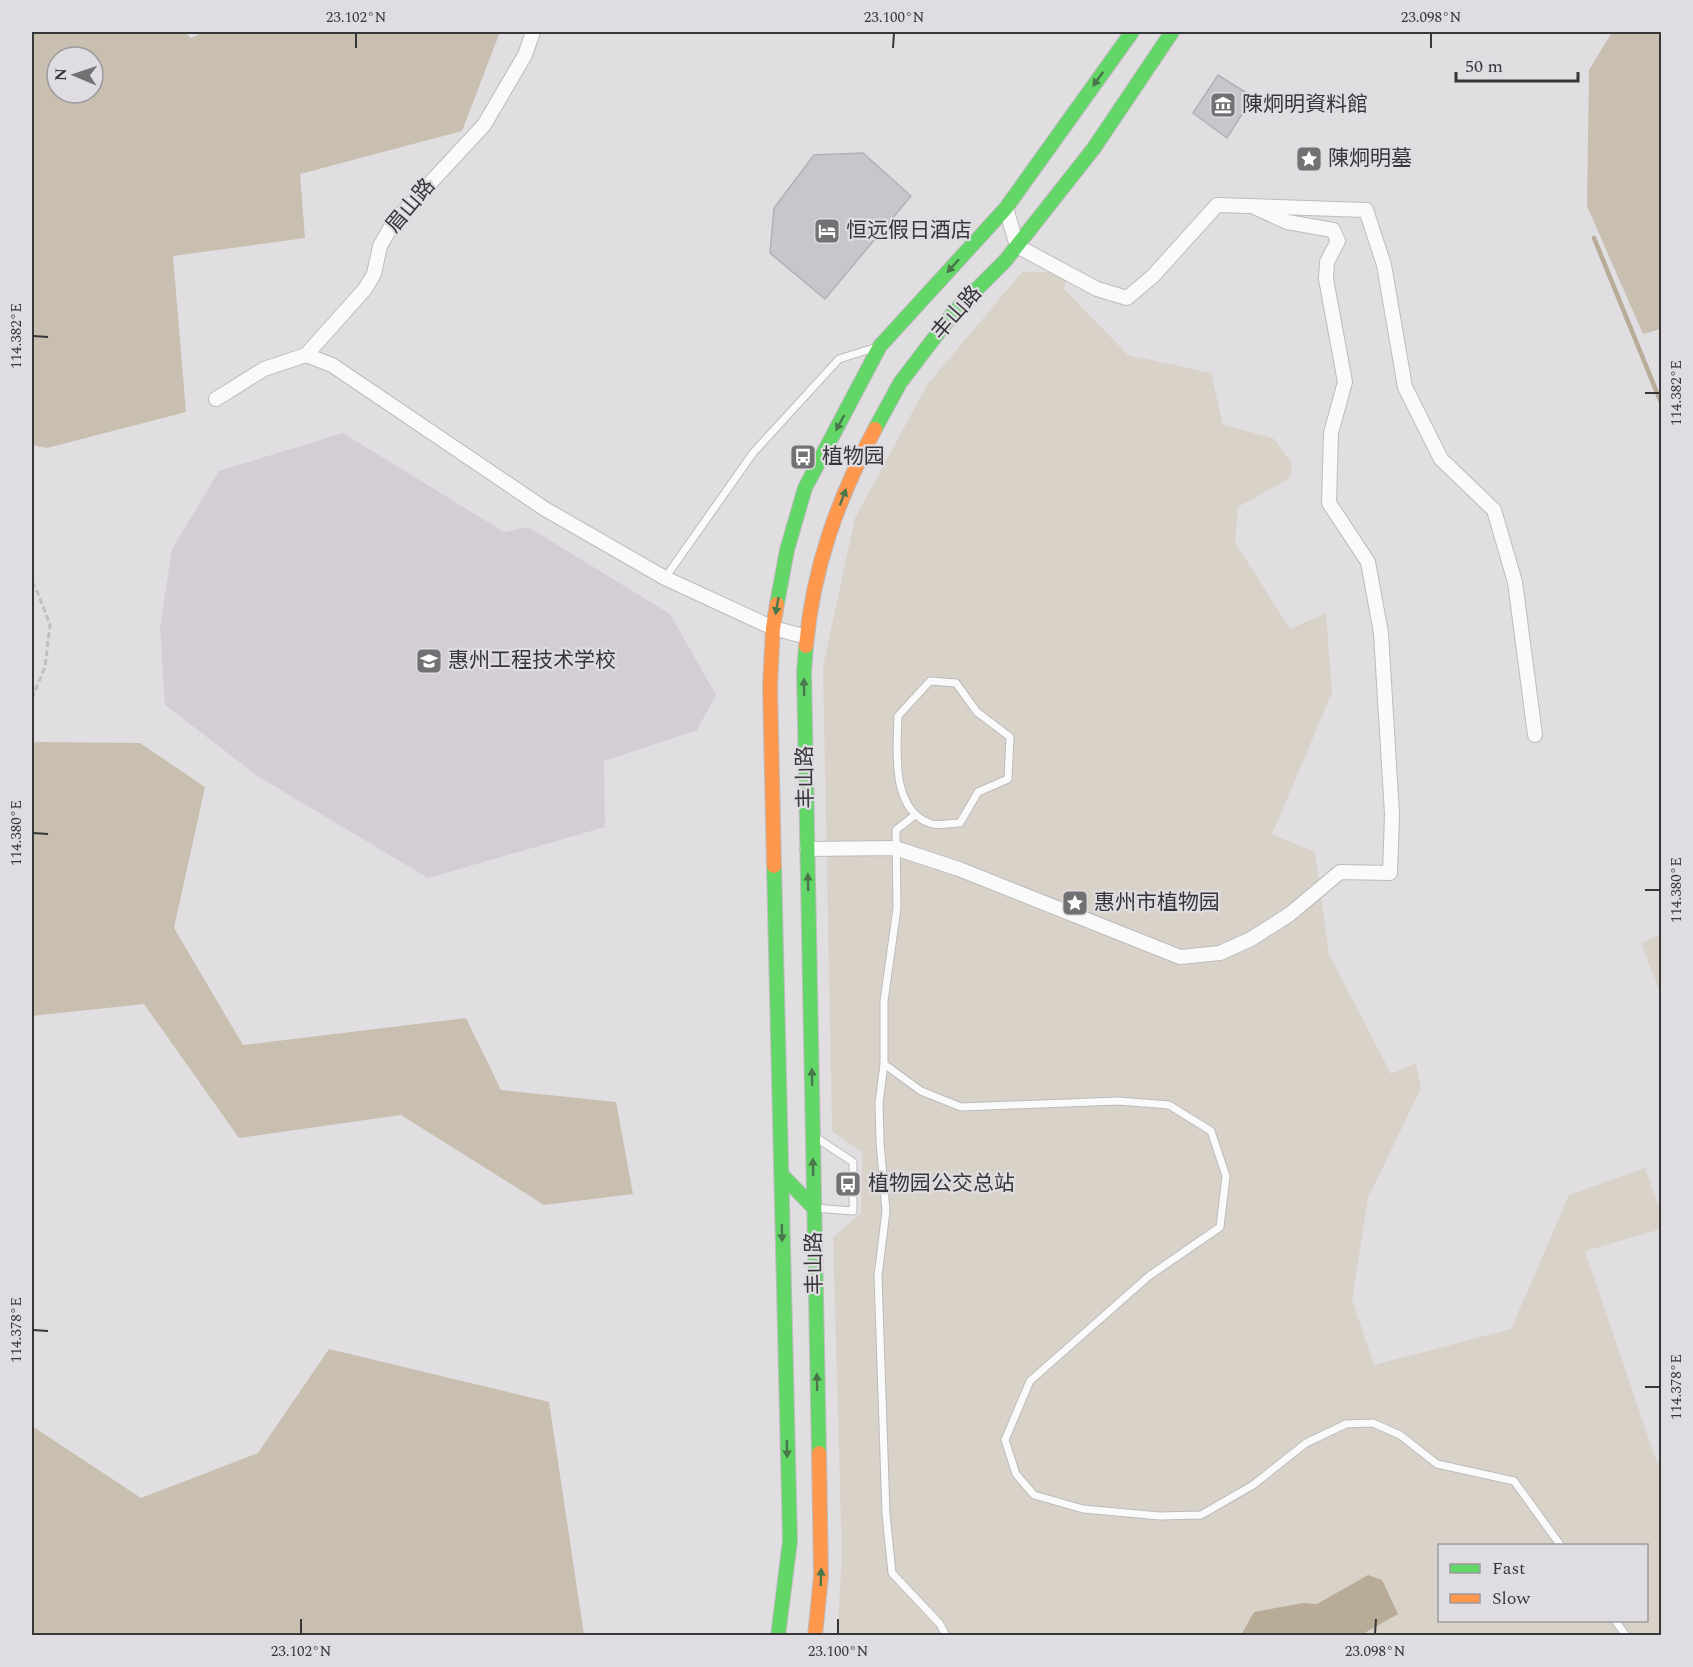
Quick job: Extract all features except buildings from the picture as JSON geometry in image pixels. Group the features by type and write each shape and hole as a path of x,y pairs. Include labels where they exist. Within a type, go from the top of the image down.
{"main road":[{"name":"丰山路","path":"778,1635 789,1541 770,686 773,628 787,550 805,488 880,346 1006,208 1132,32"},
{"name":"丰山路","path":"815,1635 821,1576 804,672 809,612 825,543 851,475 900,383 954,312 1005,261 1094,148 1172,32"},
{"path":"781,1174 813,1208"}],"street":[{"name":"眉山路","path":"216,399 264,369 306,355 366,289 374,274 380,246 394,222 484,125 525,55 533,32"},
{"path":"1006,208 1017,246 1097,289 1127,298 1153,276 1217,205 1366,210 1384,265 1405,387 1442,459 1494,510 1515,582 1535,735"},
{"path":"807,849 895,848 959,868 1180,957 1220,953 1251,939 1290,914 1340,872 1390,873 1392,814 1381,633 1368,562 1329,503 1331,433 1345,382 1326,279 1328,262 1338,241 1333,230 1287,222 1252,206"},
{"path":"306,355 332,365 545,509 665,578 773,628 807,637"}],"lane":[{"path":"665,578 753,453 839,359 880,346"},
{"path":"930,681 956,683 977,712 1010,737 1008,778 978,792 960,823 933,825 915,814 902,794 897,757 898,716 930,681"},
{"path":"915,814 896,830 897,908 884,1001 884,1064 879,1103 886,1211 878,1276 886,1514 892,1573 940,1624 946,1635"},
{"path":"884,1064 921,1091 961,1107 1118,1101 1168,1105 1211,1131 1226,1176 1220,1227 1149,1276 1030,1382 1005,1440 1016,1474 1034,1495 1083,1509 1160,1516 1202,1515 1253,1485 1306,1443 1346,1424 1373,1423 1400,1435 1437,1464 1514,1481 1560,1544"},
{"path":"813,1136 853,1162 853,1211 813,1208"},
{"path":"1616,1622 1626,1635"}],"path":[{"path":"32,582 50,625 45,667 32,698"}],"shaded area":[{"path":"32,32 185,32 191,38 204,32 500,32 462,131 300,174 305,238 173,256 186,412 47,448 32,445"},
{"path":"1612,32 1661,32 1661,329 1643,334 1587,206 1589,70"},
{"name":"惠州市植物园","path":"1022,272 1069,272 1064,289 1128,355 1211,373 1223,425 1273,438 1292,464 1290,478 1238,507 1235,542 1290,629 1326,613 1332,693 1272,834 1315,852 1329,954 1391,1074 1416,1063 1421,1088 1368,1198 1352,1300 1374,1365 1511,1329 1569,1195 1645,1168 1661,1213 1661,1229 1585,1251 1657,1463 1661,1461 1661,1635 837,1635 842,1558 833,1237 861,1213 862,1152 832,1131 823,666 855,518 927,385"},
{"name":"惠州工程技术学校","path":"343,433 504,532 528,527 670,614 716,695 697,730 604,761 605,827 428,878 259,777 165,705 160,627 172,549 219,471"},
{"path":"37,742 140,743 205,787 174,928 243,1045 466,1018 501,1090 616,1102 633,1194 544,1205 401,1115 239,1138 144,1004 32,1016 32,744"},
{"path":"1661,934 1661,996 1641,943"},
{"path":"329,1349 549,1402 584,1635 32,1634 32,1426 141,1498 258,1453"},
{"path":"1368,1575 1382,1580 1398,1614 1361,1635 1241,1635 1254,1612 1303,1603 1317,1604"}],"waterway":[{"path":"1594,238 1662,405"}],"traffic: fast":[{"path":"777,604 787,550 805,488 880,346 1006,208 1132,32"},
{"path":"875,429 900,383 954,312 1005,261 1094,148 1172,32"},
{"path":"806,646 804,672 819,1453"},
{"path":"774,866 790,1541 778,1636"},
{"path":"781,1174 814,1208"}],"traffic: slow":[{"path":"806,646 809,617 829,534 850,481 875,429"},
{"path":"774,866 770,686 773,628 777,604"},
{"path":"815,1636 821,1576 819,1453"}],"place":[{"name":"陳炯明資料館","path":"1223,105"},
{"name":"陳炯明墓","path":"1309,159"},
{"name":"恒远假日酒店","path":"827,231"},
{"name":"植物园","path":"803,457"},
{"name":"惠州工程技术学校","path":"429,661"},
{"name":"惠州市植物园","path":"1075,903"},
{"name":"植物园公交总站","path":"848,1184"}]}
